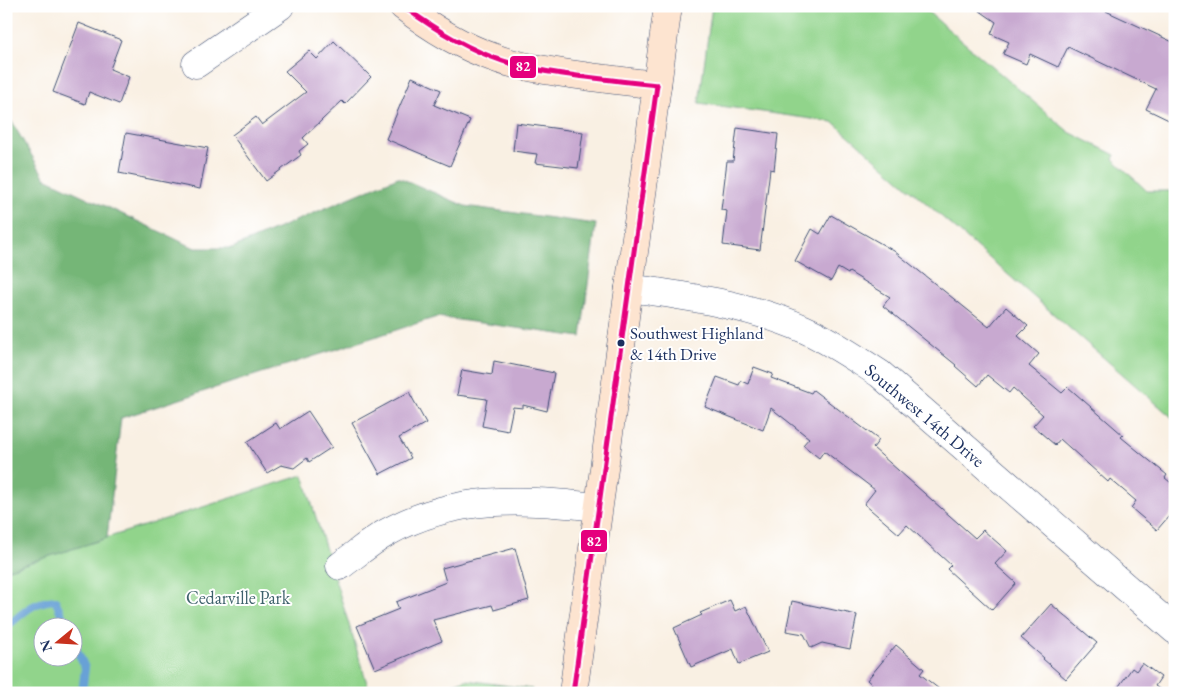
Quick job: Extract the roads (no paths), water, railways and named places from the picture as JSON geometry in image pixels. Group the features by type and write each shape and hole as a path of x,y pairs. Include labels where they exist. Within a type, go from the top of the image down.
{"main road":[{"path":"403,6 428,25 463,45 497,59 559,72 657,85"},
{"path":"573,693 668,6"}],"street":[{"path":"196,64 280,6"},
{"name":"Southwest 14th Drive","path":"629,288 726,304 762,314 804,329 841,348 880,374 1175,630"},
{"path":"340,566 385,534 415,519 447,508 481,502 516,500 598,507"}],"waterway":[{"path":"6,625 35,605 47,601 55,600 62,616"},
{"path":"82,661 85,668 82,693"}],"place":[{"name":"Southwest Highland & 14th Drive","path":"621,343"}],"park label":[{"name":"Cedarville Park","path":"238,597"}]}
